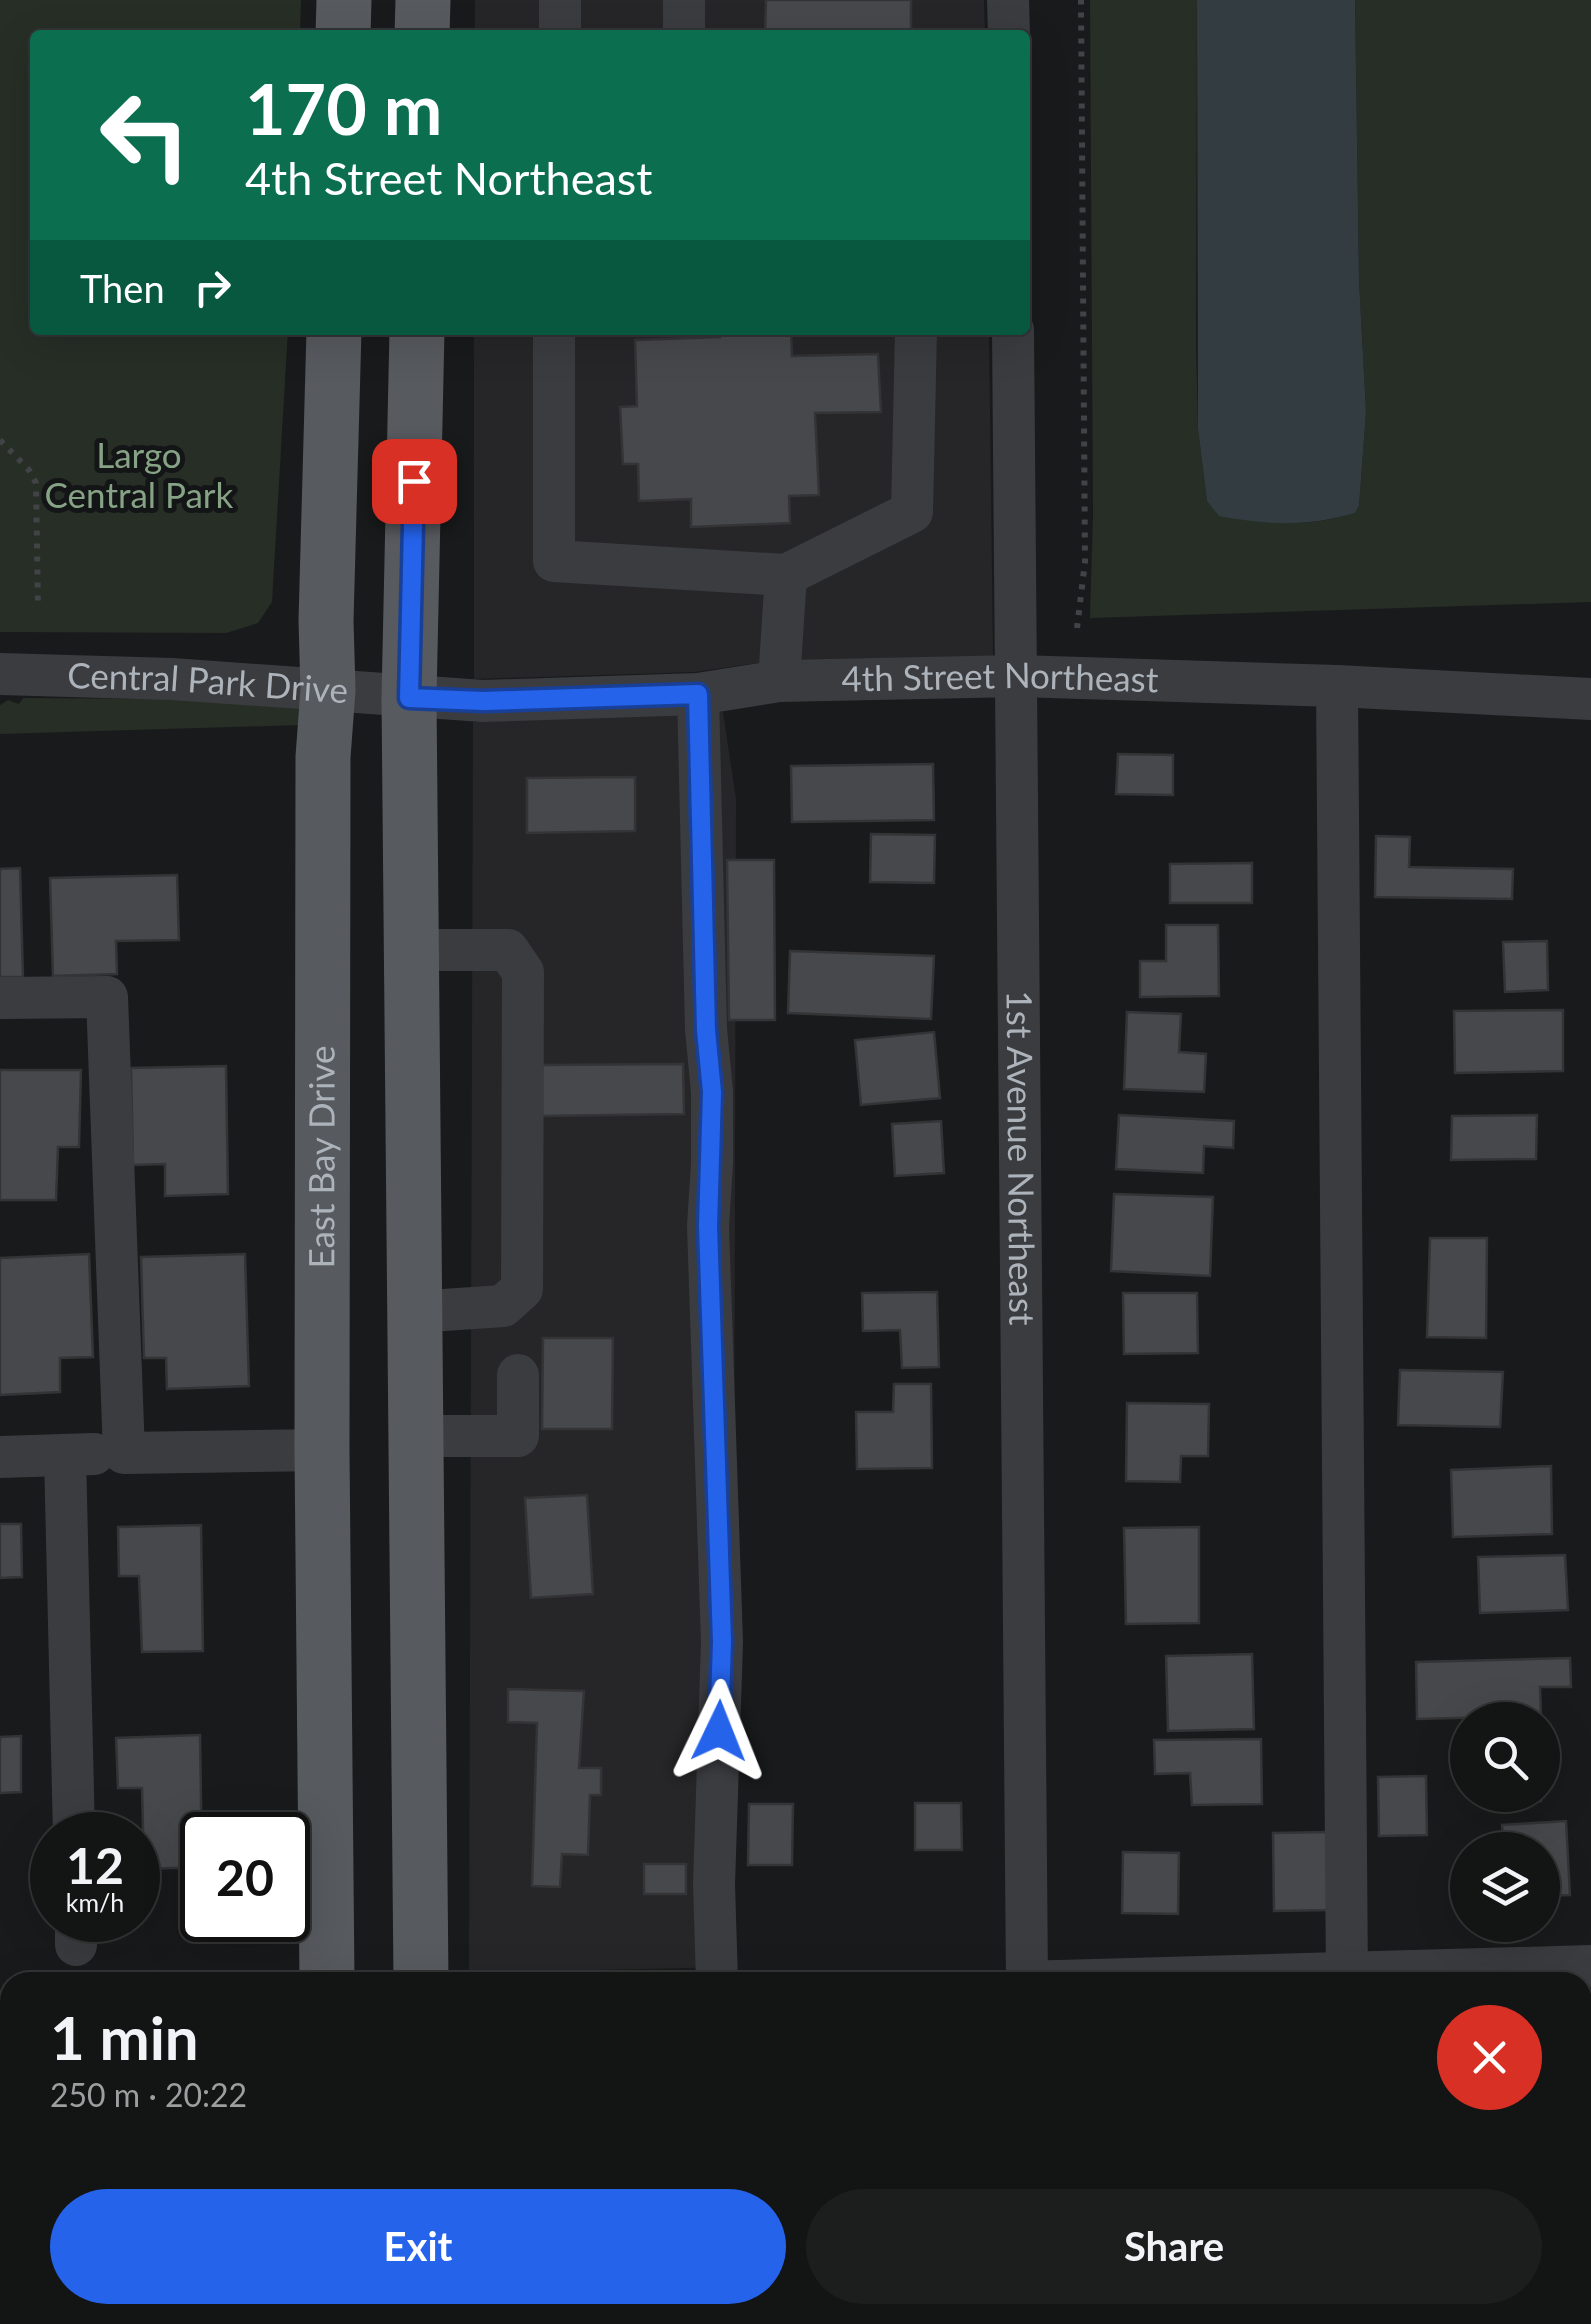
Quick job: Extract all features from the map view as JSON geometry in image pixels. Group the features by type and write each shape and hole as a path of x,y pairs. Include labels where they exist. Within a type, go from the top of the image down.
{"main road":[{"path":"343,30 344,0"},
{"path":"422,30 423,0"},
{"name":"East Bay Drive","path":"327,1972 322,1450 323,757 328,690 326,621 334,335"},
{"path":"417,335 409,698 421,1972"}],"street":[{"path":"560,0 560,30"},
{"path":"684,0 684,30"},
{"path":"1008,0 1008,30"},
{"path":"554,335 554,560 786,575 912,512 916,335"},
{"name":"1st Avenue Northeast","path":"1013,335 1025,1972"},
{"path":"779,682 786,575"},
{"name":"4th Street Northeast","path":"409,698 483,701 698,694 779,682 1018,676 1591,699"},
{"name":"Central Park Drive","path":"2,677 172,678 409,698"},
{"path":"1337,686 1347,1972"},
{"path":"698,694 706,1030 712,1092 708,1244 722,1642 714,1884 717,1972"},
{"path":"412,950 508,950 523,972 522,1289 503,1306 414,1312"},
{"path":"0,998 106,996 124,1452"},
{"path":"414,1436 518,1436 518,1375"},
{"path":"0,1457 322,1450"},
{"path":"65,1455 73,1812"},
{"path":"1469,1972 1591,1966"}],"path":[{"path":"1077,628 1085,562 1081,0"},
{"path":"0,440 36,483 38,608"}],"shaded area":[{"path":"475,0 984,0 985,30 475,30"},
{"path":"1197,0 1355,0 1359,280 1366,412 1359,506 1355,513 1321,521 1270,523 1219,516 1207,501 1198,429"},
{"path":"474,335 989,335 993,656 778,660 695,672 474,679"},
{"path":"723,712 736,799 733,1967 469,1972 473,722"}],"green space":[{"name":"Largo Central Park","path":"0,0 301,0 300,30 30,30 30,335 288,335 272,602 258,623 226,633 0,632"},
{"path":"1090,0 1197,0 1196,346 1198,429 1207,501 1263,518 1296,523 1333,519 1355,513 1359,506 1366,412 1359,280 1355,0 1591,0 1591,602 1090,618"},
{"path":"23,698 170,699 302,709 301,725 0,734 0,705 8,700 19,704"}],"building":[{"path":"766,0 911,0 911,30 765,30"},
{"path":"791,335 792,356 878,354 881,412 815,413 819,495 789,496 790,523 691,527 691,499 639,501 638,464 623,464 620,407 637,406 635,340"},
{"path":"1118,754 1173,755 1173,795 1116,794"},
{"path":"933,764 934,820 792,822 791,766"},
{"path":"635,777 635,831 527,833 527,778"},
{"path":"871,834 935,835 934,883 870,882"},
{"path":"1376,836 1410,837 1409,867 1513,869 1512,899 1375,897"},
{"path":"727,860 774,860 775,1020 729,1020"},
{"path":"1252,863 1252,903 1170,903 1170,864"},
{"path":"20,868 23,977 0,977 0,869"},
{"path":"177,875 179,940 116,941 117,974 53,976 50,878"},
{"path":"1166,925 1218,925 1219,996 1140,997 1140,961 1166,961"},
{"path":"1547,941 1548,990 1505,992 1503,942"},
{"path":"790,951 934,956 931,1019 788,1013"},
{"path":"1563,1010 1563,1071 1455,1073 1454,1011"},
{"path":"1127,1012 1181,1014 1179,1052 1206,1054 1204,1092 1124,1089"},
{"path":"934,1032 940,1098 861,1105 855,1040"},
{"path":"683,1064 684,1114 542,1116 542,1065"},
{"path":"226,1066 228,1194 165,1196 165,1164 133,1165 131,1068"},
{"path":"0,1070 81,1070 79,1147 58,1147 56,1200 0,1200"},
{"path":"1119,1115 1234,1121 1233,1148 1204,1146 1203,1173 1116,1169"},
{"path":"1537,1115 1536,1159 1451,1160 1452,1116"},
{"path":"941,1121 944,1173 895,1176 892,1124"},
{"path":"1114,1194 1213,1197 1210,1276 1111,1271"},
{"path":"1430,1238 1487,1238 1486,1338 1427,1337"},
{"path":"89,1254 93,1357 60,1358 60,1392 0,1395 0,1258"},
{"path":"245,1254 249,1386 167,1389 166,1358 144,1358 141,1257"},
{"path":"937,1292 939,1367 902,1368 900,1330 863,1331 862,1293"},
{"path":"1123,1293 1197,1293 1198,1353 1124,1354"},
{"path":"543,1338 613,1338 612,1429 542,1429"},
{"path":"1400,1370 1503,1372 1500,1427 1398,1425"},
{"path":"894,1384 931,1384 932,1468 857,1469 856,1412 893,1412"},
{"path":"1127,1403 1209,1404 1208,1456 1181,1456 1180,1482 1126,1481"},
{"path":"1551,1466 1552,1534 1453,1537 1451,1470"},
{"path":"587,1495 593,1594 531,1598 525,1498"},
{"path":"0,1524 21,1524 22,1577 0,1578"},
{"path":"201,1525 203,1651 142,1652 139,1576 119,1576 118,1527"},
{"path":"1199,1527 1199,1623 1126,1624 1124,1528"},
{"path":"1565,1555 1568,1610 1480,1613 1478,1557"},
{"path":"1252,1654 1254,1729 1168,1731 1166,1656"},
{"path":"1570,1658 1571,1687 1540,1687 1541,1702 1450,1702 1450,1718 1417,1719 1416,1662"},
{"path":"508,1689 584,1691 579,1768 601,1768 601,1795 590,1795 588,1855 562,1854 560,1887 532,1886 537,1723 508,1722"},
{"path":"200,1735 201,1812 180,1812 180,1868 160,1868 160,1812 143,1812 142,1788 118,1788 116,1738"},
{"path":"21,1736 21,1792 0,1793 0,1737"},
{"path":"1261,1739 1262,1804 1192,1805 1190,1773 1155,1774 1154,1740"},
{"path":"1426,1776 1427,1835 1379,1836 1378,1777"},
{"path":"915,1803 961,1803 962,1850 915,1850"},
{"path":"749,1804 793,1804 792,1865 748,1865"},
{"path":"1566,1821 1570,1895 1560,1895 1560,1832 1503,1832 1502,1825"},
{"path":"1328,1832 1330,1910 1274,1911 1273,1833"},
{"path":"1123,1852 1179,1853 1178,1914 1122,1913"},
{"path":"644,1864 686,1864 686,1894 644,1894"}],"route":[{"path":"414,481 409,698 483,701 698,694 706,1030 712,1092 708,1226 722,1642 719,1731"}]}
